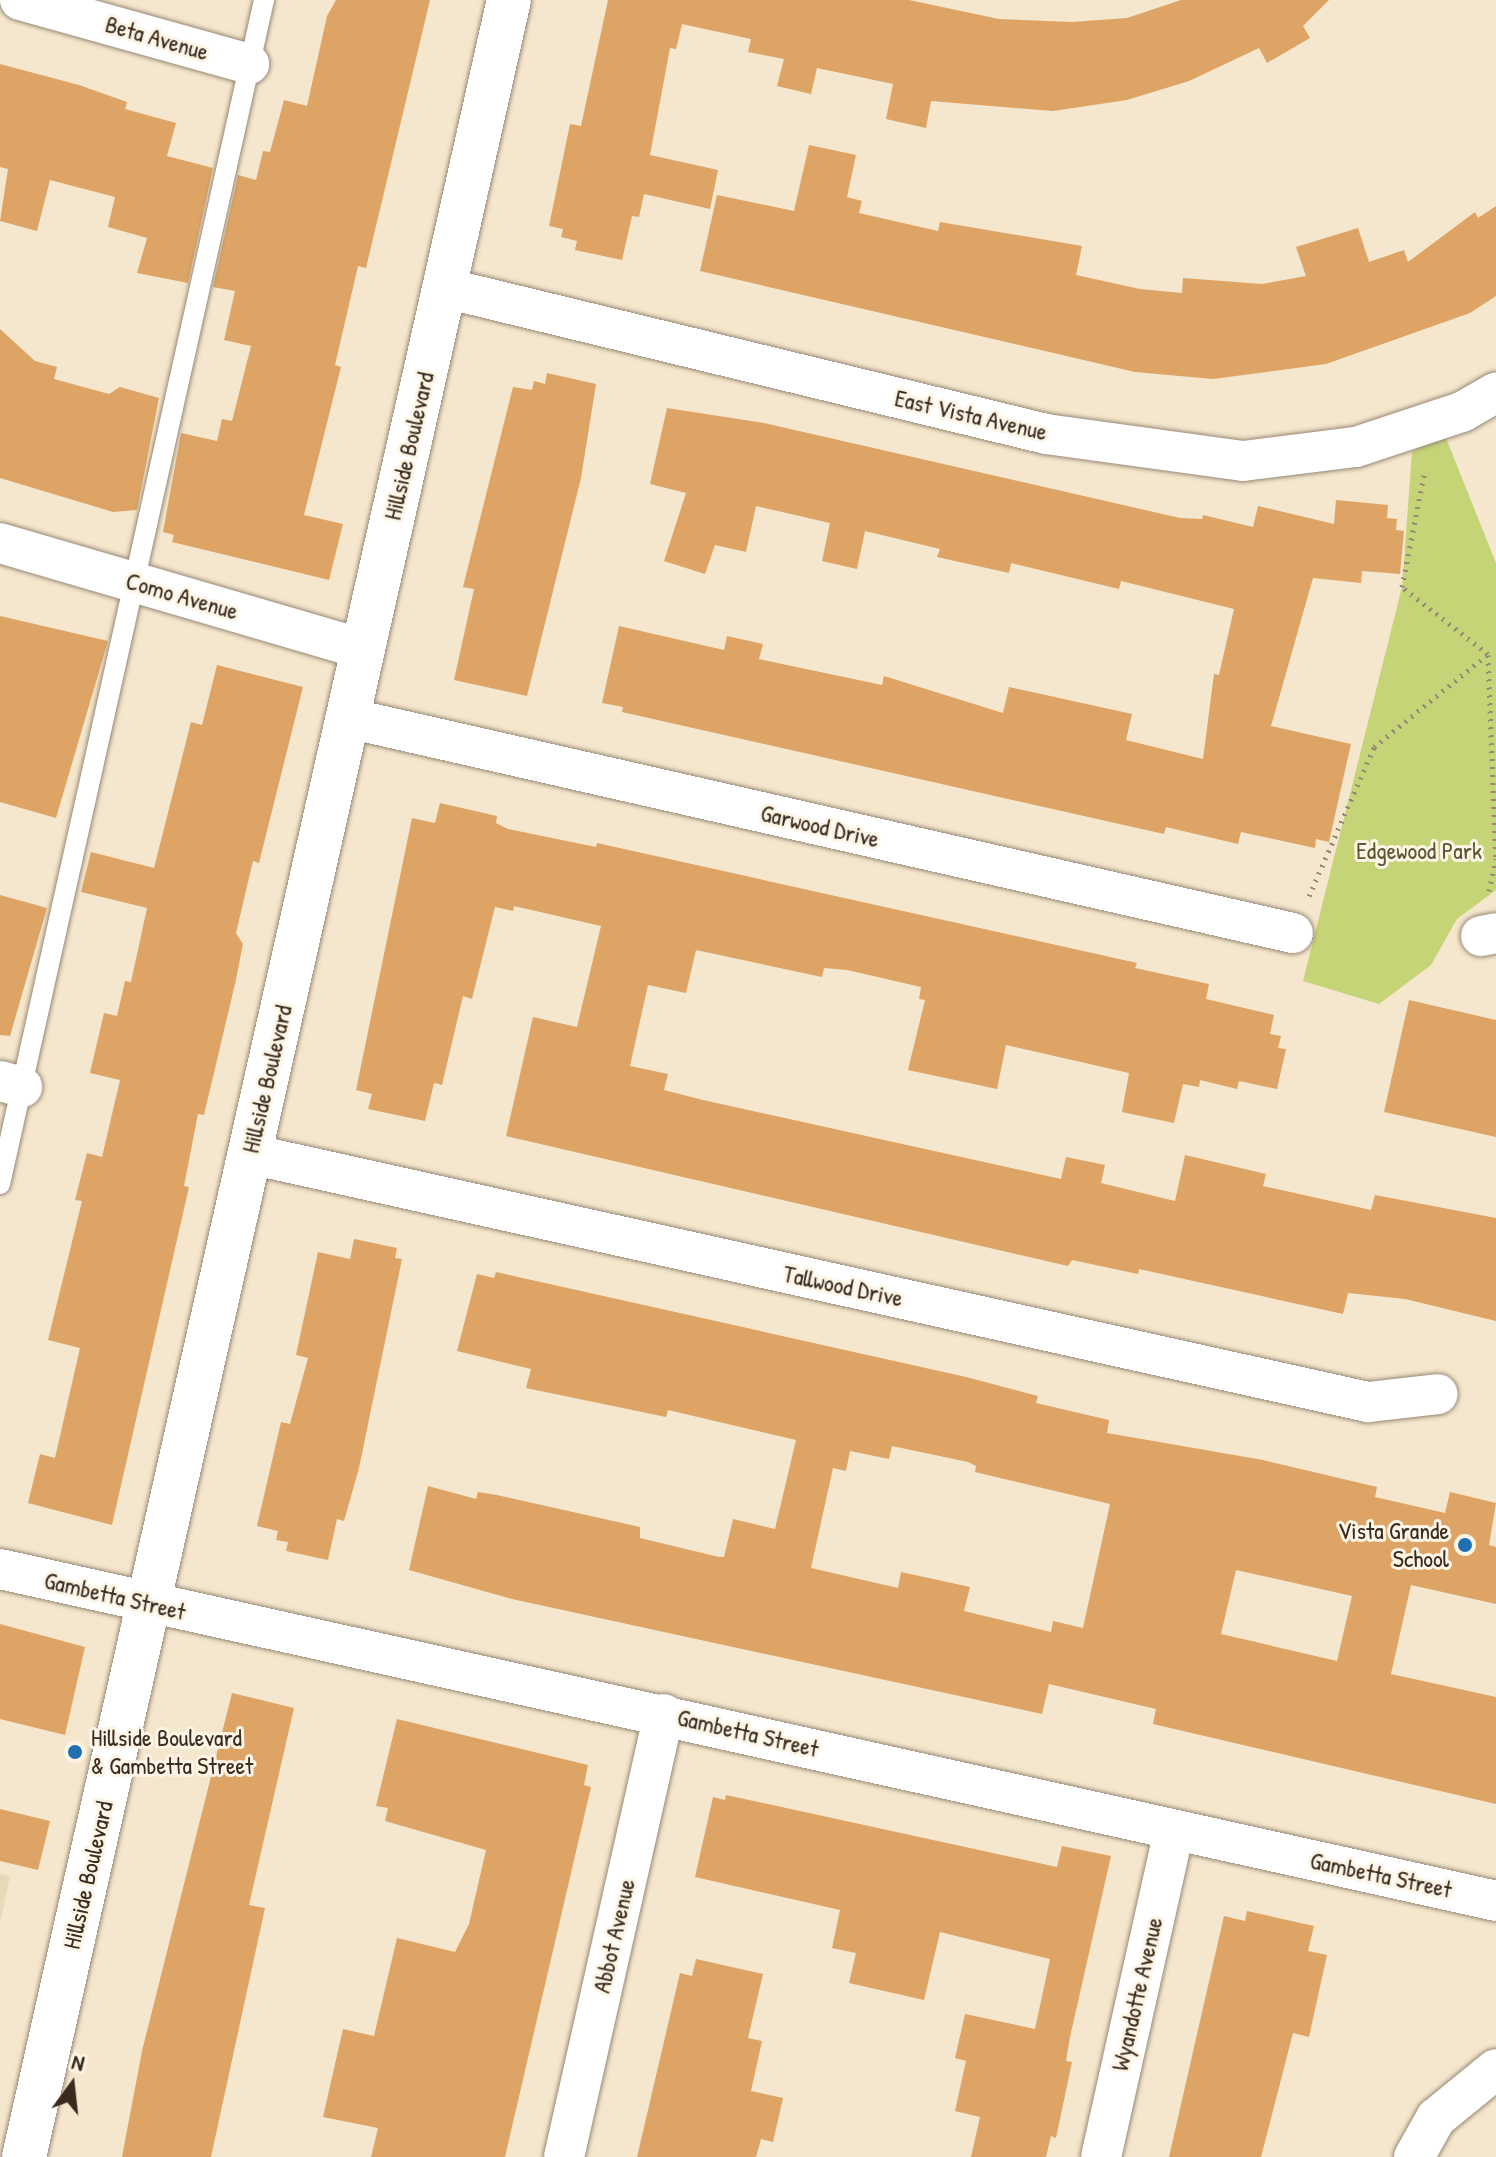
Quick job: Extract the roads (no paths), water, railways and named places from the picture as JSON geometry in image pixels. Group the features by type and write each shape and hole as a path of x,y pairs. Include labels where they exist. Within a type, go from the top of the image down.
{"main road":[{"name":"Hillside Boulevard","path":"24,2157 509,0"}],"street":[{"name":"Beta Avenue","path":"20,0 249,64"},
{"name":"East Vista Avenue","path":"445,288 1046,434 1141,450 1243,461 1356,447 1435,420 1496,392"},
{"name":"Como Avenue","path":"0,543 363,649"},
{"name":"Garwood Drive","path":"348,718 1293,933"},
{"name":"Tallwood Drive","path":"250,1154 1368,1402 1438,1394"},
{"name":"Gambetta Street","path":"0,1569 1496,1901"},
{"name":"Abbot Avenue","path":"564,2157 664,1714"},
{"name":"Wyandotte Avenue","path":"1101,2157 1174,1830"},
{"path":"1414,2157 1436,2118 1496,2069"}],"lane":[{"path":"0,1184 11,1084 134,582 264,0"}],"place":[{"name":"Vista Grande School","path":"1465,1545"},
{"name":"Hillside Boulevard & Gambetta Street","path":"75,1752"}],"park label":[{"name":"Edgewood Park","path":"1419,851"}]}
